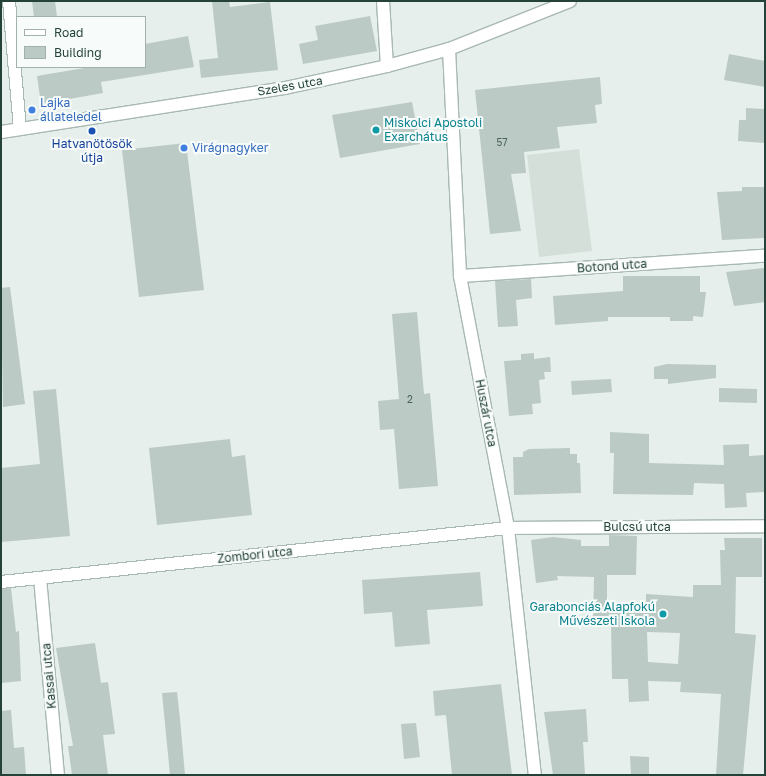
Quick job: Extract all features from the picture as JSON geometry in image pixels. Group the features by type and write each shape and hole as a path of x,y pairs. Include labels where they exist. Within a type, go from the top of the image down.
{"street":[{"path":"8,1 20,129"},
{"path":"383,1 388,66"},
{"name":"Szeles utca","path":"1,132 285,88 388,66 449,49 570,1"},
{"name":"Huszár utca","path":"449,49 460,276 508,528 535,775"},
{"name":"Botond utca","path":"460,276 765,256"},
{"name":"Bulcsú utca","path":"508,528 765,526"},
{"name":"Zombori utca","path":"1,582 508,528"},
{"name":"Kassai utca","path":"40,578 58,775"}],"shaded area":[{"path":"579,149 592,251 539,257 527,155"}],"building":[{"path":"32,1 55,1 57,16 34,16"},
{"path":"212,1 229,1 230,7 270,2 278,70 201,78 199,60 218,58"},
{"path":"370,16 377,51 303,64 299,44 318,40 315,26"},
{"path":"188,36 194,67 101,82 103,93 41,104 37,76 84,68 146,68 146,44"},
{"path":"729,54 765,61 765,87 724,80"},
{"path":"600,77 602,104 595,105 597,123 557,127 560,148 524,152 526,173 511,174 521,231 490,234 475,90"},
{"name":"Miskolci Apostoli Exarchátus","path":"412,102 420,144 340,158 332,115"},
{"path":"746,108 765,109 765,143 738,141 739,120 746,120"},
{"path":"186,143 204,290 139,297 122,150"},
{"path":"742,187 765,187 765,238 722,240 717,192 742,191"},
{"path":"765,268 765,302 734,306 726,272"},
{"path":"623,276 700,276 700,292 706,292 703,317 693,316 693,321 670,321 670,317 608,317 608,321 555,325 553,296 623,291"},
{"path":"531,279 532,298 516,300 518,326 498,327 495,281"},
{"path":"10,287 25,404 3,407 1,288"},
{"path":"417,312 424,394 430,393 438,486 399,489 394,429 380,430 378,401 399,399 392,314"},
{"path":"534,353 534,359 550,357 551,372 544,372 545,379 539,380 541,403 532,404 533,414 509,416 504,361 521,360 521,354"},
{"path":"667,364 716,365 716,378 668,384 668,379 654,379 654,367"},
{"path":"611,379 612,392 572,395 571,381"},
{"path":"719,388 757,389 757,403 719,402"},
{"path":"56,389 70,536 1,542 1,468 40,464 33,391"},
{"path":"610,432 649,434 649,463 724,465 723,445 749,444 749,456 765,455 765,492 746,493 747,507 725,508 724,484 694,483 693,495 613,494 614,453 610,453"},
{"path":"230,439 232,457 245,455 252,515 157,525 149,448"},
{"path":"570,448 570,454 577,454 577,463 580,463 581,493 514,495 513,457 523,457 523,452 529,449"},
{"path":"609,535 637,536 636,575 607,575 607,606 646,607 646,594 693,597 693,585 721,585 720,550 725,550 724,538 762,538 762,577 736,577 735,633 756,635 743,775 716,775 721,694 680,692 681,682 648,681 649,701 629,702 628,679 612,679 611,622 593,622 594,577 557,576 558,580 536,583 531,540 553,537 581,540 581,546 609,546","holes":["647,632 680,633 678,664 648,662"]},
{"path":"480,572 483,606 427,610 430,644 395,647 392,612 364,614 362,580"},
{"path":"11,588 16,632 19,631 21,681 1,683 1,589"},
{"path":"95,643 101,683 108,682 115,734 103,735 108,775 72,775 68,746 73,746 56,648"},
{"path":"501,684 512,775 452,775 446,715 435,716 433,691"},
{"path":"177,692 185,775 170,775 162,693"},
{"path":"586,709 588,742 583,742 585,775 553,775 544,712"},
{"path":"11,710 14,748 24,747 26,775 1,775 1,711"},
{"path":"416,723 420,757 404,759 401,724"},
{"path":"630,756 649,757 649,775 631,775"}],"place":[{"name":"Lajka állateledel","path":"32,110"},
{"name":"Miskolci Apostoli Exarchátus","path":"376,130"},
{"name":"Hatvanötösök útja","path":"92,131"},
{"name":"Virágnagyker","path":"184,148"},
{"name":"Garabonciás Alapfokú Művészeti Iskola","path":"663,614"}]}
